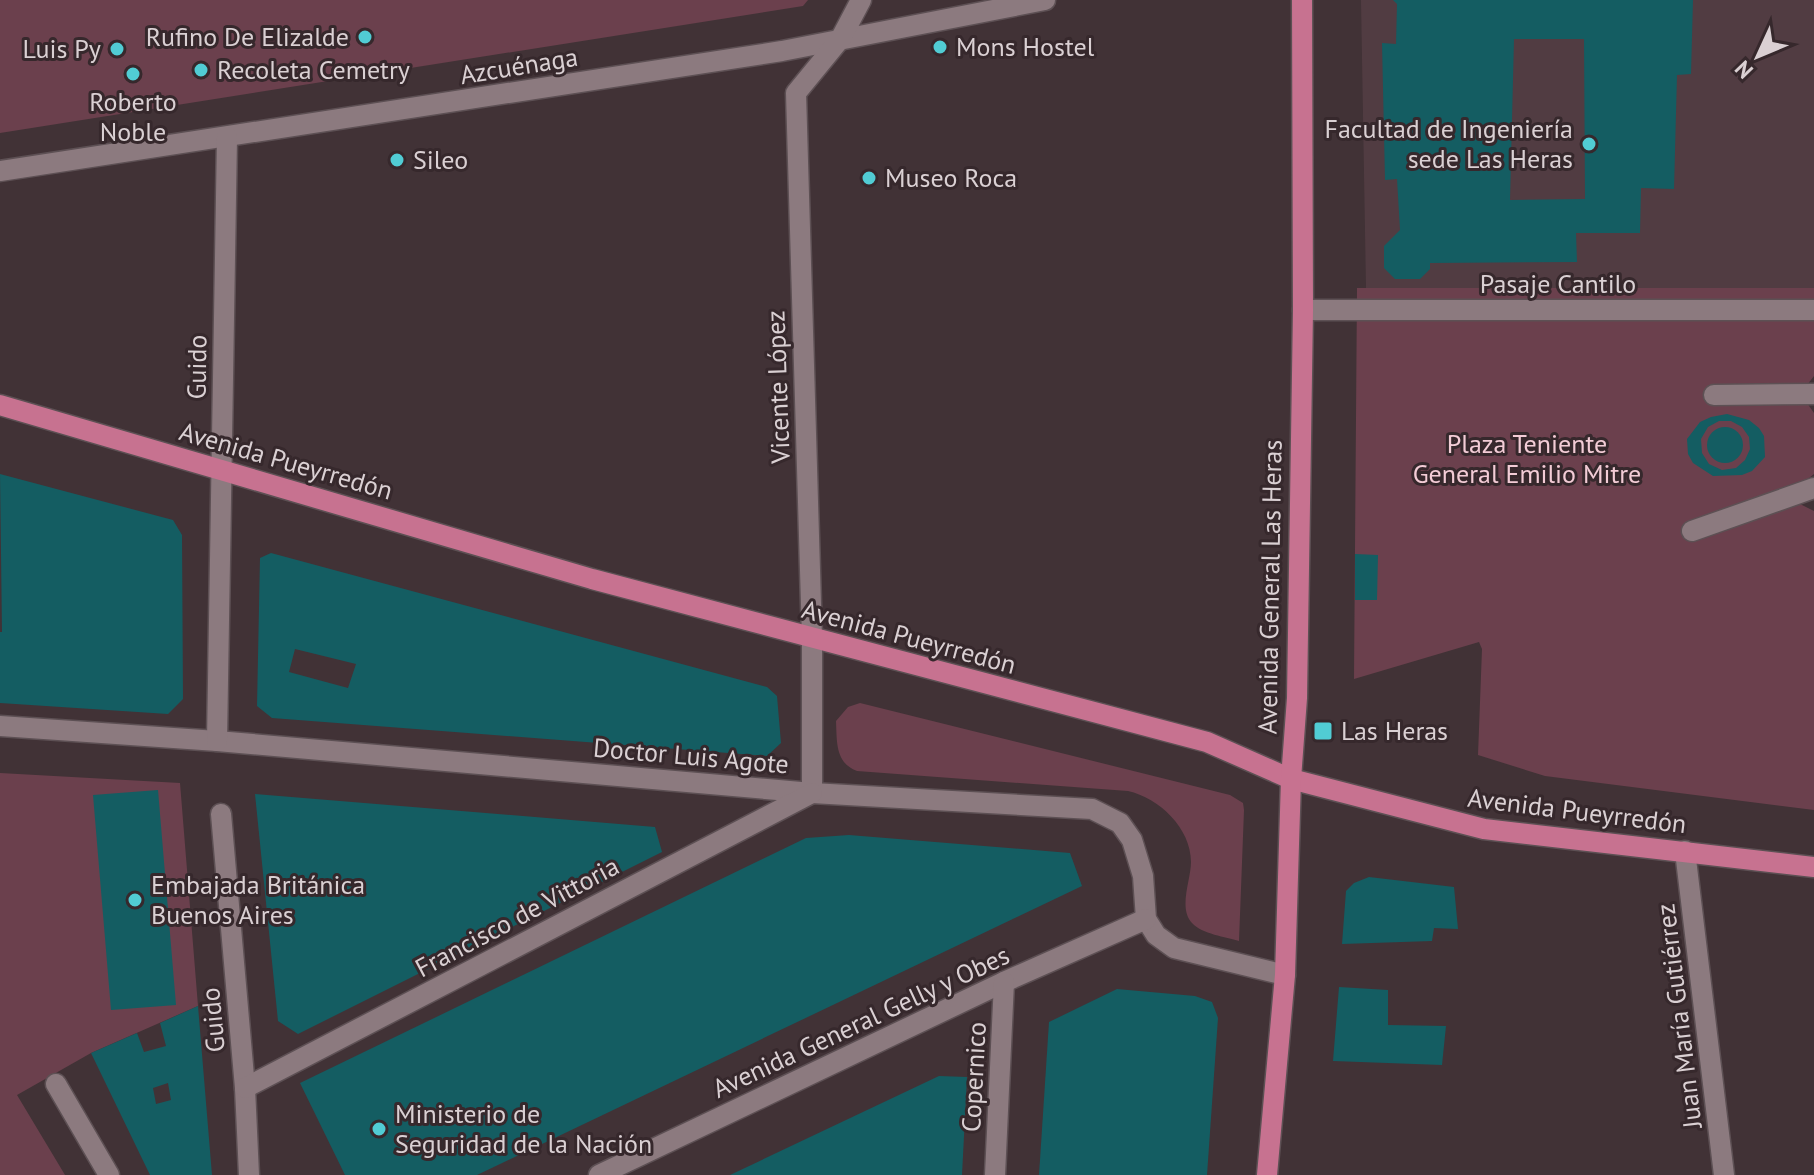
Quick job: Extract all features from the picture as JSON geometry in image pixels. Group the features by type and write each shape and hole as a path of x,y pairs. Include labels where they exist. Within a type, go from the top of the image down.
{"main road":[{"name":"Avenida General Las Heras","path":"1267,1175 1285,975 1291,779 1297,698 1303,310 1302,0"},
{"name":"Avenida Pueyrredón","path":"0,405 592,579 1207,742 1291,779 1484,829 1814,867"}],"street":[{"name":"Vicente López","path":"812,793 812,638 796,93 841,38 861,0"},
{"name":"Azcuénaga","path":"0,171 782,51 1045,0"},
{"name":"Guido","path":"217,741 227,137"},
{"name":"Pasaje Cantilo","path":"1303,310 1814,310"},
{"path":"1714,395 1814,394"},
{"path":"1692,531 1814,488"},
{"name":"Doctor Luis Agote","path":"0,726 217,741 812,793 1092,809 1120,823 1132,840 1143,876 1146,919"},
{"name":"Francisco de Vittoria","path":"245,1088 812,793"},
{"name":"Guido","path":"221,814 245,1088 249,1175"},
{"name":"Juan María Gutiérrez","path":"1685,851 1724,1175"},
{"path":"1146,919 1156,935 1174,948 1285,975"},
{"name":"Avenida General Gelly y Obes","path":"599,1175 1004,982 1146,919"},
{"name":"Copernico","path":"995,1175 1004,982"},
{"path":"56,1084 109,1175"}],"shaded area":[{"name":"Facultad de Ingeniería sede Las Heras","path":"1361,0 1814,0 1814,288 1366,288"}],"green space":[{"name":"Recoleta Cemetry","path":"0,0 808,0 803,6 0,133"},
{"name":"Plaza Teniente General Emilio Mitre","path":"1357,288 1814,288 1814,376 1807,385 1707,386 1707,403 1807,403 1814,413 1814,474 1803,483 1691,540 1798,503 1814,511 1814,810 1545,776 1478,755 1482,649 1479,642 1354,679"},
{"path":"860,703 1230,795 1243,803 1239,941 1202,930 1188,917 1186,902 1190,849 1179,826 1151,800 1128,791 857,771 841,757 836,721 848,707"},
{"path":"0,773 180,783 198,1006 91,1053 17,1095 65,1175 0,1175"}],"building":[{"path":"1393,0 1693,0 1691,74 1677,75 1674,189 1641,188 1640,233 1576,233 1577,262 1430,263 1430,269 1420,279 1395,279 1384,268 1384,246 1400,230 1397,179 1385,180 1382,43 1396,44 1397,4","holes":["1514,39 1584,39 1585,199 1510,200"]},
{"path":"1727,414 1749,420 1759,428 1764,436 1765,457 1752,471 1742,475 1713,476 1693,463 1688,454 1687,439 1700,422","holes":["1719,421 1731,421 1742,427 1749,437 1750,449 1745,460 1736,468 1722,470 1709,464 1702,453 1701,439 1708,427"]},
{"path":"1725,427 1737,433 1743,445 1737,457 1725,463 1713,457 1707,445 1713,433"},
{"path":"0,474 173,520 182,535 183,699 168,714 0,703"},
{"path":"271,553 767,687 777,696 781,743 767,756 272,718 257,706 260,558","holes":["295,649 356,664 348,688 289,672"]},
{"path":"1355,554 1378,555 1377,600 1355,600"},
{"name":"Embajada Británica Buenos Aires","path":"158,790 176,1005 111,1010 93,795"},
{"path":"255,794 655,827 662,852 298,1034 278,1021"},
{"path":"849,835 1070,853 1082,886 477,1175 345,1175 300,1083 806,838"},
{"path":"1369,877 1454,887 1458,929 1434,928 1432,941 1342,944 1346,891 1354,883"},
{"path":"1339,987 1388,990 1388,1025 1446,1026 1442,1065 1333,1061"},
{"path":"1117,989 1195,996 1212,1002 1218,1018 1207,1175 1039,1175 1049,1022"},
{"path":"198,1006 212,1175 150,1175 91,1053 137,1033 144,1052 166,1046 160,1023","holes":["168,1083 171,1100 156,1104 153,1088"]},
{"path":"939,1076 967,1077 962,1175 730,1175"}],"place":[{"name":"Rufino De Elizalde","path":"365,37"},
{"name":"Mons Hostel","path":"940,47"},
{"name":"Luis Py","path":"117,49"},
{"name":"Recoleta Cemetry","path":"201,70"},
{"name":"Roberto Noble","path":"133,74"},
{"name":"Facultad de Ingeniería sede Las Heras","path":"1589,144"},
{"name":"Sileo","path":"397,160"},
{"name":"Museo Roca","path":"869,178"},
{"name":"Las Heras","path":"1323,731"},
{"name":"Embajada Británica Buenos Aires","path":"135,900"},
{"name":"Ministerio de Seguridad de la Nación","path":"379,1129"}]}
